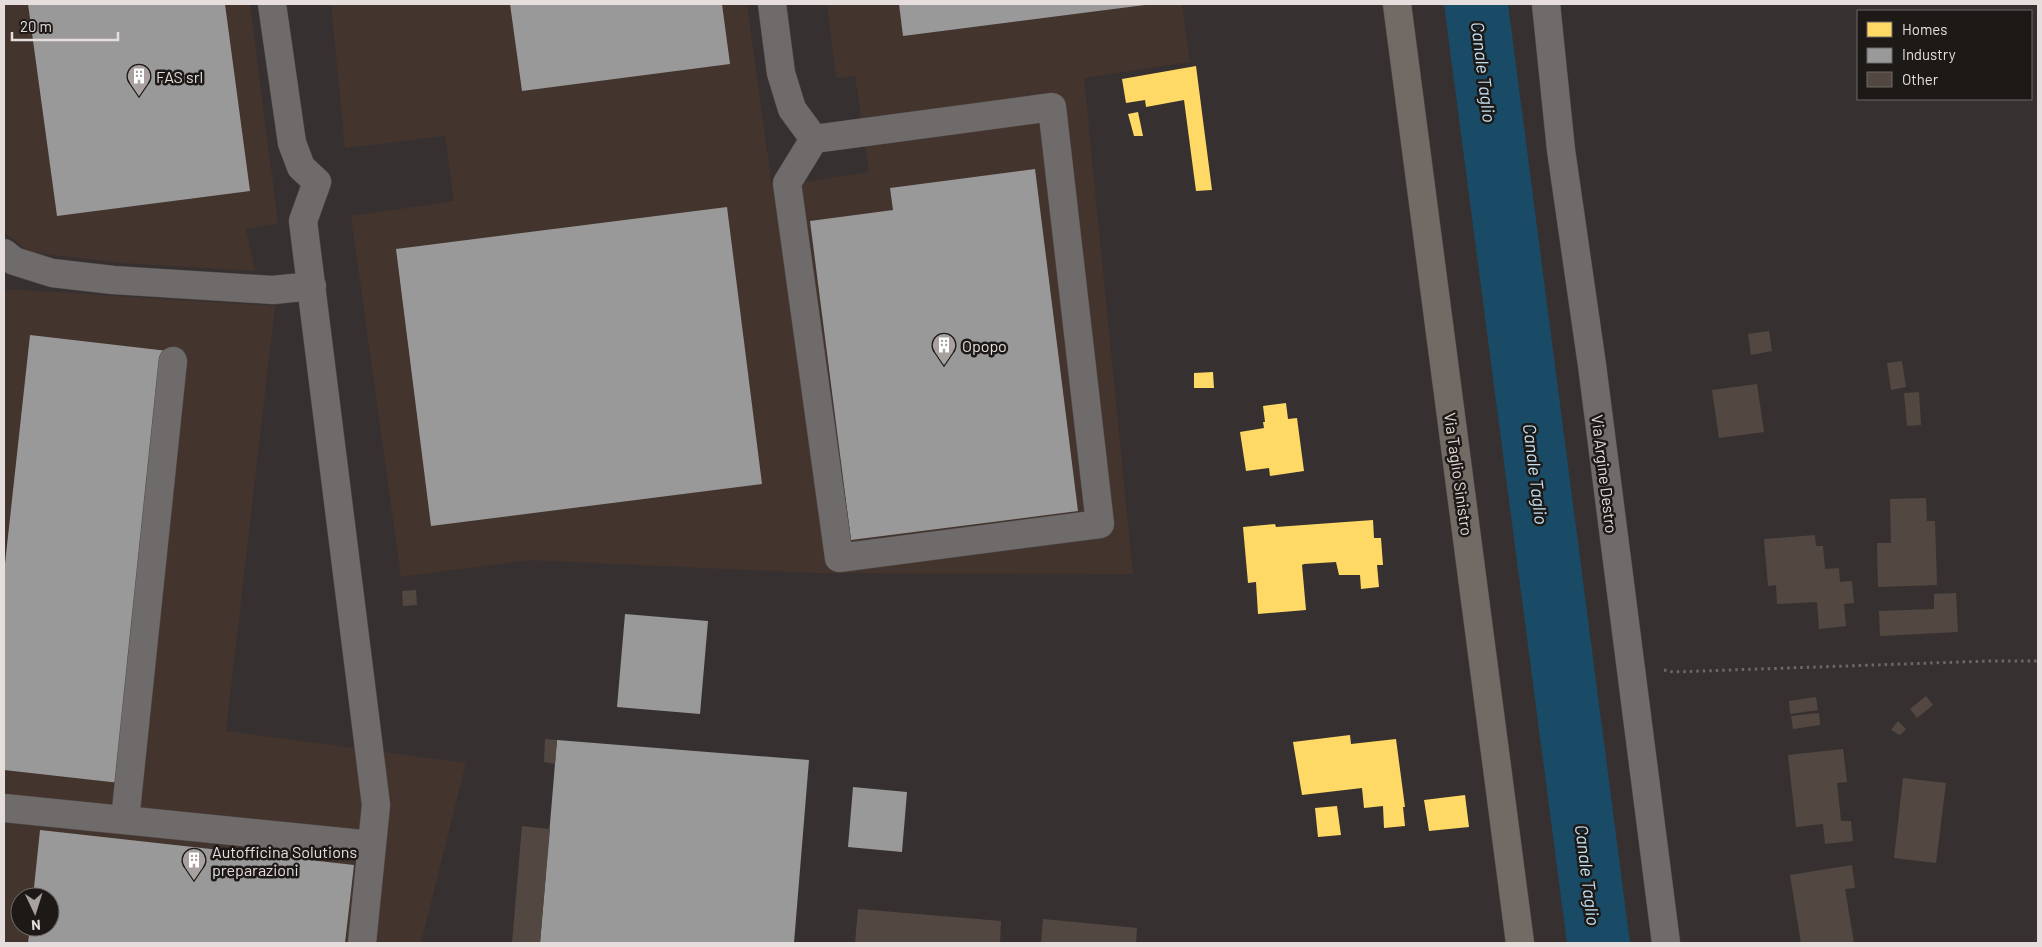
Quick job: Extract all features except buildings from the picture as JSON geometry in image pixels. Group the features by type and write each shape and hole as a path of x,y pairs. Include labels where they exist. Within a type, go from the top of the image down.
{"main road":[{"name":"Via Taglio Sinistro","path":"1397,4 1520,943"}],"street":[{"path":"272,4 292,143 301,167 318,182 303,221 376,806 362,943"},
{"path":"772,4 780,73 792,109 814,139"},
{"name":"Via Argine Destro","path":"1546,4 1561,150 1592,365 1666,943"},
{"path":"1052,107 1100,524 838,558 787,183 814,139 1052,107"},
{"path":"4,253 14,260 52,273 113,280 273,290 312,286"},
{"path":"126,820 173,361"},
{"path":"4,808 372,845"}],"path":[{"path":"1630,665 1673,672 1980,662 2038,662"}],"shaded area":[{"path":"4,4 250,4 278,223 246,229 255,271 120,263 29,252 4,232"},
{"path":"331,4 747,4 772,187 869,172 855,76 836,78 827,4 1182,4 1190,62 1084,78 1133,574 816,573 529,560 401,577 351,216 454,201 445,136 345,148"},
{"path":"4,289 275,306 226,731 466,763 421,943 4,943"}],"water":[{"name":"Canale Taglio","path":"1444,4 1508,4 1630,943 1567,943"}],"place":[{"name":"FAS srl","path":"139,97"},
{"name":"Opopo","path":"944,366"},
{"name":"Autofficina Solutions preparazioni","path":"194,881"}]}
